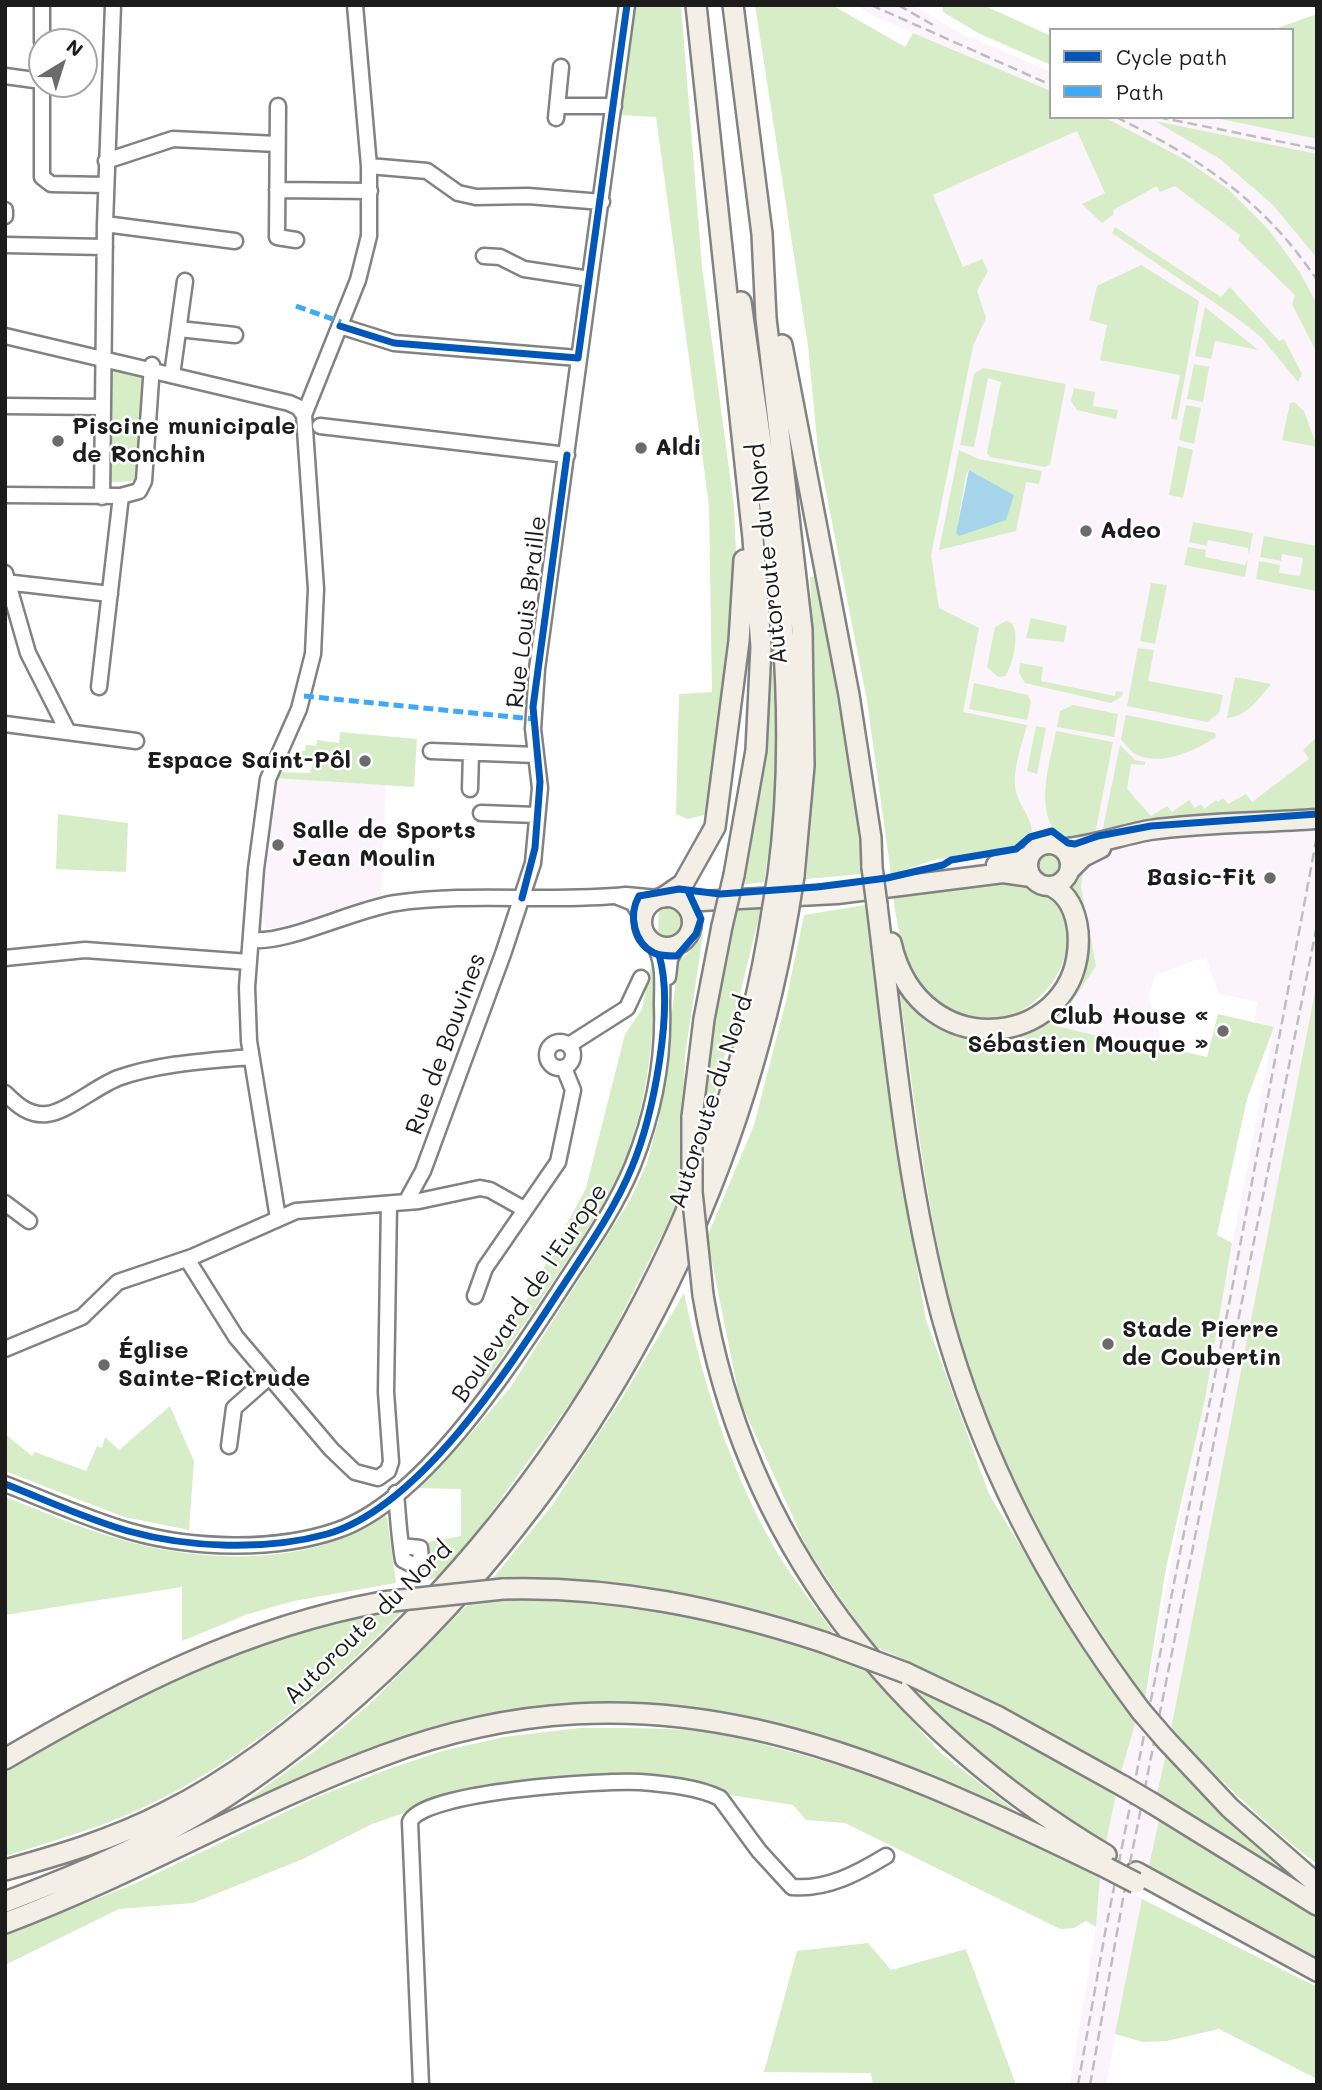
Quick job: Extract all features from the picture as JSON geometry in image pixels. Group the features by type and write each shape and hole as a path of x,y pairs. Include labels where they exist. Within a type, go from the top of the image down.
{"highway":[{"path":"696,5 756,572 761,665 754,767 704,1018 692,1117 693,1199 704,1295 718,1363 745,1445 794,1547 844,1625 888,1681 953,1746 1031,1808 1108,1863"},
{"name":"Autoroute du Nord","path":"705,5 785,641 788,745 786,875"},
{"name":"Autoroute du Nord","path":"5,1902 139,1846 201,1812 315,1732 394,1662 498,1550 592,1423 636,1348 680,1263 711,1191 750,1077 772,992 780,913 804,766 803,652 795,551 764,303 762,234 733,5"},
{"path":"762,234 849,695 876,867 895,959 916,997 949,1023 990,1031 1018,1024 1035,1016 1056,998 1070,976 1078,949 1077,923 1067,898 1053,887"},
{"path":"668,899 683,884 710,842 717,820 744,582 738,398"},
{"path":"884,898 918,1208 936,1292 961,1378 993,1463 1045,1569 1086,1635 1141,1712 1230,1808 1317,1884"},
{"name":"Autoroute du Nord","path":"5,1870 81,1849 157,1817 193,1798 263,1751 317,1710 393,1640 456,1576 518,1500 606,1370 647,1295 684,1217 738,1062 780,913"},
{"path":"5,1759 110,1700 216,1650 277,1627 382,1602 503,1589 591,1591 720,1612 823,1642 906,1673 997,1716 1123,1786 1317,1905"},
{"path":"5,1923 133,1870 328,1778 391,1752 479,1727 588,1714 649,1714 712,1720 822,1746 890,1768 1108,1863 1227,1931 1261,1942 1317,1971"}],"main road":[{"path":"884,898 914,877 1015,862 1030,856 1043,845 1073,848 1110,837 1154,830 1314,819"},
{"path":"725,900 705,910 692,926 688,936 678,945 664,947 653,943 643,931 642,918 647,906 668,899 692,904 725,900 836,894 884,898 937,883 1003,873 1031,877 1042,886 1053,887 1064,881 1070,870 1083,857 1104,847 1257,823"},
{"path":"1061,848 1069,857 1070,870"},
{"path":"1030,856 1028,866 1031,877"},
{"path":"668,899 690,913 692,926"}],"street":[{"path":"42,5 42,28"},
{"path":"102,496 106,161 113,5"},
{"path":"278,1218 251,1057 247,1018 249,962 268,779 299,709 313,654 316,589 305,409 340,326 367,248 369,166 355,5"},
{"name":"Rue Louis Braille","path":"522,898 534,855 540,788 533,713 537,669 627,5"},
{"path":"561,67 557,112 614,106"},
{"path":"5,76 28,80"},
{"path":"42,98 42,177 51,184 106,185"},
{"path":"278,106 277,237 296,240"},
{"path":"106,161 173,139 277,144"},
{"path":"369,166 427,171 458,193 476,197 528,196 602,202"},
{"path":"277,190 370,191"},
{"path":"5,210 5,216"},
{"path":"105,224 235,240"},
{"path":"5,245 105,247"},
{"path":"484,256 500,257 524,269 590,279"},
{"path":"173,373 185,281"},
{"path":"340,326 394,343 578,358"},
{"path":"103,356 5,338 5,327 103,356 305,409 320,426 567,455"},
{"path":"178,329 235,335"},
{"path":"5,495 102,496 126,495 139,491 144,481 152,368"},
{"path":"5,406 103,408"},
{"path":"308,457 309,433 320,426"},
{"path":"99,687 126,495"},
{"path":"68,732 28,653 6,579 110,594"},
{"path":"5,724 136,741"},
{"path":"431,751 536,755"},
{"path":"470,789 471,753"},
{"path":"481,813 537,815"},
{"path":"251,940 274,939 397,903 614,896 668,899"},
{"path":"614,896 633,903 642,918"},
{"name":"Rue de Bouvines","path":"406,1202 424,1171 522,898"},
{"name":"Boulevard de l'Europe","path":"653,943 661,962 663,1013"},
{"name":"Boulevard de l'Europe","path":"5,1484 132,1532 180,1540 232,1544 285,1541 328,1533 365,1517 396,1493 436,1456 483,1402 612,1208 645,1131 657,1076 670,959 678,945"},
{"path":"5,958 85,950 249,962"},
{"path":"564,1068 550,1064 547,1053 556,1043 569,1045 627,1008 641,978"},
{"path":"564,1068 573,1056 569,1045"},
{"path":"5,1093 28,1111 52,1114 91,1090 135,1073 167,1065 251,1057"},
{"path":"475,1296 485,1268 558,1162 573,1090 564,1068"},
{"path":"5,1349 87,1314 118,1282 187,1259 302,1210 406,1202 480,1188 490,1190 524,1209"},
{"path":"5,1203 29,1221"},
{"path":"187,1259 219,1313 269,1377 344,1463 360,1475 374,1479 386,1474 391,1462 386,1392 389,1204"},
{"path":"229,1446 234,1408 269,1377"},
{"path":"396,1493 401,1546"},
{"path":"421,2085 410,1822 419,1813 448,1803 536,1786 640,1782 714,1795 724,1801 759,1851 792,1888 808,1889 854,1875 887,1856"}],"shaded area":[{"path":"857,5 912,5 960,33 1049,71 1049,90 873,16"},
{"path":"1108,119 1221,119 1317,139 1317,993 1171,1729 1145,1699 1274,1027 1254,1022 1257,1002 1218,993 1206,957 1155,975 1149,997 1165,1052 1056,1026 1096,966 1053,898 1010,883 954,890 937,859 849,323 963,267 933,195 1077,131 1184,159"},
{"path":"274,778 386,785 381,899 267,928 262,916"},
{"path":"1136,1721 1166,1754 1157,1793 1121,1772"},
{"path":"1117,1790 1160,1815 1148,1870 1105,1847"},
{"path":"1100,1877 1142,1899 1106,2085 1070,2085 1096,1927"}],"green space":[{"path":"631,5 681,5 702,267 734,506 735,616 711,806 704,815 688,819 676,814 679,694 712,692 709,505 656,117 619,115"},
{"path":"755,5 832,5 905,47 913,33 1049,90 1049,119 1108,119 1184,159 1228,189 1269,230 1299,271 1317,304 1317,353 1292,304 1295,295 1238,240 1240,235 1175,186 1160,192 1157,186 1113,210 1114,214 1102,223 1082,204 1105,193 1077,131 933,195 963,267 982,259 988,271 977,291 986,318 973,346 931,555 939,608 979,628 963,712 1027,725 1018,760 1015,787 1032,831 1017,847 937,859 891,874 867,701 818,451 808,346"},
{"path":"943,5 983,5 1049,35 1049,64 980,34 943,12"},
{"path":"1317,14 1317,139 1221,119 1294,119 1294,28 1278,28"},
{"path":"1155,121 1317,154 1317,258 1273,205 1220,159"},
{"path":"1115,227 1221,297 1230,287 1279,341 1284,339 1302,374 1298,382 1260,336 1112,233"},
{"path":"1141,265 1199,301 1177,420 1171,419 1180,375 1100,360 1107,325 1089,320 1097,286"},
{"path":"1205,307 1258,350 1215,341 1211,359 1195,356"},
{"path":"1194,364 1209,367 1203,402 1187,399"},
{"path":"112,368 142,376 137,481 110,482"},
{"path":"983,368 1066,384 1050,464 1045,467 990,457 987,453 1001,382 988,378 974,447 960,445 974,374"},
{"path":"1074,388 1095,392 1093,406 1118,410 1116,419 1077,410 1071,401"},
{"path":"1294,402 1304,411 1317,447 1282,440 1290,403"},
{"path":"1186,405 1201,408 1194,444 1179,440"},
{"path":"1178,446 1193,450 1183,498 1169,495"},
{"path":"959,450 979,459 1042,471 1039,484 1026,482 1016,531 939,550","holes":["969,470 1014,495 956,533"]},
{"path":"1193,522 1253,533 1249,555 1248,548 1208,540 1207,546 1189,542"},
{"path":"1264,536 1317,546 1316,591 1256,579 1259,561 1280,565 1279,573 1300,576 1303,558 1282,554 1281,561 1260,557"},
{"path":"1188,547 1206,550 1205,557 1245,565 1248,559 1245,577 1184,565"},
{"path":"816,576 852,782 863,874 806,879 814,728 810,577"},
{"path":"1151,583 1167,585 1155,644 1140,641"},
{"path":"1031,618 1067,626 1064,642 1026,638"},
{"path":"1006,621 1012,623 1014,628 1015,650 1005,676 998,677 987,667 995,627"},
{"path":"1138,648 1154,650 1148,681 1223,695 1219,713 1207,722 1127,706"},
{"path":"1020,663 1043,667 1041,681 1115,696 1116,691 1123,692 1122,696 1111,703 1025,683 1019,673"},
{"path":"778,670 775,809 764,882 741,885 764,755 770,671"},
{"path":"1235,677 1271,684 1247,710 1227,718"},
{"path":"974,683 1028,695 1031,702 1027,720 969,709"},
{"path":"1073,705 1118,714 1114,737 1057,727 1060,711"},
{"path":"1126,715 1215,733 1216,737 1178,755 1147,758 1135,754 1121,739"},
{"path":"1036,726 1046,728 1037,774 1027,771"},
{"path":"1317,729 1317,795 1313,812 1102,833 1120,745 1135,760 1145,762 1145,765 1131,764 1127,789 1151,816 1167,806 1172,812 1189,800 1195,808 1201,804 1204,809 1216,800 1218,802 1223,798 1228,804 1246,794 1252,802 1309,759 1303,750 1316,738"},
{"path":"1056,731 1113,742 1095,834 1070,841 1057,833 1046,808 1047,776"},
{"name":"Espace Saint-Pôl","path":"340,732 417,739 414,787 274,778 276,772 310,773 315,758 302,755 306,745 316,746 317,740 339,743"},
{"path":"58,814 128,823 126,872 56,869"},
{"path":"1050,852 1060,855 1063,865 1060,875 1050,878 1040,875 1037,865 1040,855"},
{"name":"Stade Pierre de Coubertin","path":"1078,867 1083,870 1081,888 1096,966 1056,1026 1165,1052 1164,1047 1207,1057 1218,1014 1274,1027 1247,1099 1217,1235 1232,1243 1205,1399 1166,1568 1145,1699 1044,1539 1002,1455 968,1367 933,1224 898,980 931,1019 1015,1031 1076,977 1068,891"},
{"path":"1010,883 1046,895 1063,907 1069,928 1068,944 1057,975 1041,996 1021,1011 998,1019 974,1020 951,1013 930,998 913,974 902,944 892,892 954,890"},
{"path":"667,904 681,912 684,921 674,937 658,936 659,905"},
{"path":"762,905 710,1115 700,1142 714,1024 736,907"},
{"path":"865,905 893,1130 926,1320 989,1494 1063,1617 1136,1721 1121,1772 958,1684 872,1645 808,1550 740,1401 707,1237 754,1125 786,1001 804,915"},
{"path":"699,934 703,934 685,1056 680,1199 613,1332 578,1392 477,1532 439,1577 428,1580 428,1542 461,1536 461,1489 415,1488 467,1438 510,1388 630,1200 647,1163 659,1118 678,962 690,951"},
{"path":"652,961 652,1031 647,1078 637,1124 623,1165 594,1220 471,1404 586,1188 625,1034 642,1009"},
{"path":"1317,982 1317,1864 1241,1800 1171,1729"},
{"path":"684,1293 708,1388 741,1481 777,1552 833,1632 726,1603 660,1590 598,1583 493,1578 553,1504 622,1398"},
{"path":"170,1406 194,1461 189,1530 124,1517 5,1471 5,1434 32,1456 35,1452 86,1471 97,1446 102,1448 105,1437 119,1450"},
{"path":"5,1497 116,1538 182,1553 218,1556 290,1552 325,1544 356,1532 384,1514 387,1518 396,1583 294,1601 248,1614 182,1641 182,1587 5,1615"},
{"path":"541,1596 625,1604 724,1622 858,1662 942,1754 1034,1825 937,1780 836,1743 732,1717 679,1709 626,1706 497,1718 432,1730 347,1760 235,1809 320,1747 373,1701 475,1597"},
{"path":"409,1605 343,1669 234,1756 154,1802 112,1821 5,1856 5,1772 123,1704 205,1665 305,1630"},
{"path":"892,1675 991,1722 1117,1790 1105,1847 1025,1795"},
{"path":"579,1728 669,1729 722,1734 825,1761 906,1789 984,1822 1100,1877 1096,1927 1086,1921 1074,1928 1060,1929 845,1823 806,1820 793,1805 730,1795 660,1779 616,1776 547,1778 453,1796 372,1824 303,1859 193,1903 119,1909 5,1965 5,1935 134,1884 317,1797 442,1751 504,1737"},
{"path":"1166,1754 1220,1810 1316,1893 1157,1793"},
{"path":"1160,1815 1317,1914 1317,1958 1148,1870"},
{"path":"1142,1899 1317,1987 1317,2079 1219,2029 1167,2041 1143,2042 1115,2034"},
{"path":"868,1943 891,1970 966,1949 1016,2085 873,2085 871,2073 764,2072 797,1951"}],"water":[{"path":"969,470 1014,495 1006,520 959,536 956,533"}],"railway":[{"path":"871,5 1049,84"},
{"path":"898,5 935,26"},
{"path":"1120,119 1176,149 1228,184 1275,227 1317,280"},
{"path":"1168,119 1317,149"},
{"path":"1078,2085 1317,836"},
{"path":"1090,2085 1124,1893 1317,925"}],"marked path":[{"path":"296,306 341,322"},
{"path":"304,696 533,719"}],"cycle path":[{"path":"340,326 394,343 578,358 627,5"},
{"path":"522,898 535,848 540,782 533,707 567,455"},
{"path":"688,891 701,919 696,934 677,956 654,953 642,943 635,928 634,912 639,896 679,889 720,894 817,887 887,878 943,865 951,860 1016,849 1030,837 1052,831 1068,843 1075,844 1098,836 1151,826 1317,814"},
{"path":"5,1484 128,1531 176,1541 228,1545 279,1543 327,1534 362,1519 396,1495 460,1431 489,1394 589,1245 625,1183 640,1145 659,1062 664,1003 659,955"}],"place":[{"name":"Piscine municipale de Ronchin","path":"58,441"},
{"name":"Aldi","path":"641,448"},
{"name":"Adeo","path":"1086,531"},
{"name":"Espace Saint-Pôl","path":"365,761"},
{"name":"Salle de Sports Jean Moulin","path":"278,845"},
{"name":"Basic-Fit","path":"1270,878"},
{"name":"Club House « Sébastien Mouque »","path":"1223,1031"},
{"name":"Stade Pierre de Coubertin","path":"1108,1344"},
{"name":"Église Sainte-Rictrude","path":"104,1365"}]}
